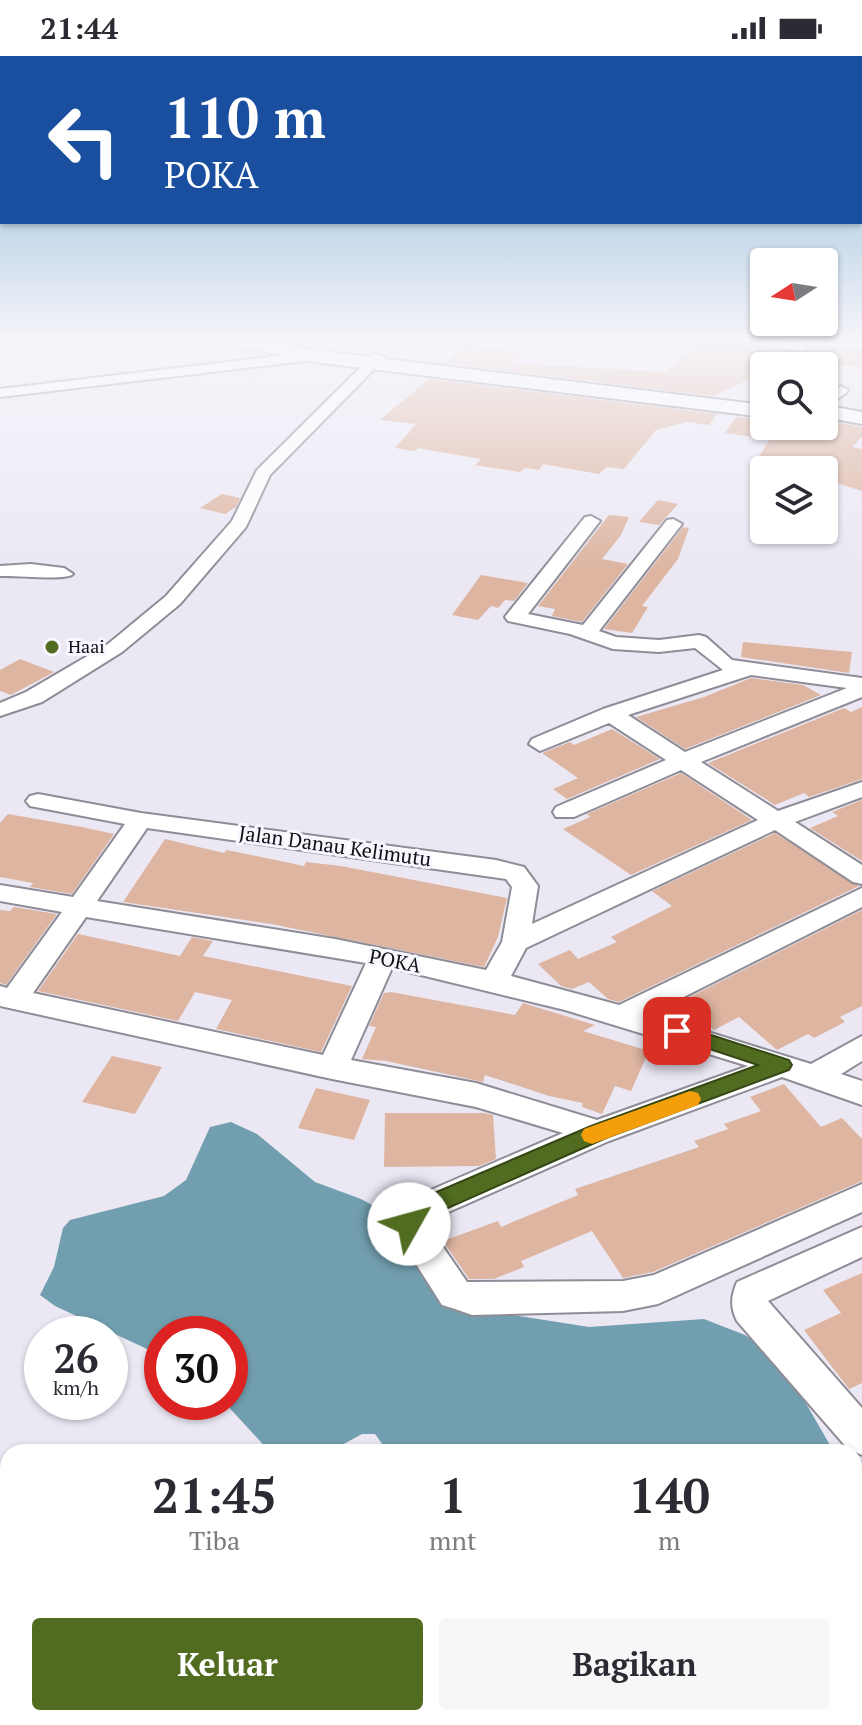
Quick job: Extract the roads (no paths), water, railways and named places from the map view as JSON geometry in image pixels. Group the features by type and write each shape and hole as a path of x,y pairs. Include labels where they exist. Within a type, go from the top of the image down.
{"highway":[{"path":"838,421 862,425"}],"street":[{"path":"0,710 34,697 115,648 173,600 240,523 258,479 320,416"},
{"path":"591,521 514,616 560,625 601,641 640,645 699,641 709,648 719,662 746,670 862,687"},
{"path":"586,634 673,524"},
{"path":"0,571 31,569 64,574"},
{"path":"540,744 611,714 746,670"},
{"path":"565,812 862,687"},
{"path":"611,714 862,876"},
{"path":"516,942 777,820 862,789"},
{"name":"Jalan Danau Kelimutu","path":"38,801 141,820 515,873 525,886 516,942 494,981"},
{"path":"141,820 81,908 7,997 332,1068 476,1095 598,1132"},
{"name":"POKA","path":"0,893 383,957 494,981 625,1014 862,1093"},
{"path":"625,1014 862,896"},
{"path":"332,1068 383,957"},
{"path":"815,1076 862,1047"},
{"path":"782,1065 598,1132 409,1217 409,1224 455,1294 472,1299 504,1300 623,1296 658,1289 862,1197"},
{"path":"862,1241 750,1293 748,1301 750,1310 862,1436"}],"water":[{"path":"231,1122 257,1134 315,1182 361,1199 385,1212 403,1238 493,1312 589,1327 704,1319 745,1335 765,1348 793,1381 829,1444 382,1444 375,1434 362,1434 344,1444 263,1444 241,1420 248,1420 248,1316 144,1316 144,1348 128,1340 128,1316 76,1316 40,1295 54,1267 63,1228 70,1220 164,1196 186,1180 210,1127"}],"place":[{"name":"Haai","path":"52,647"}]}
